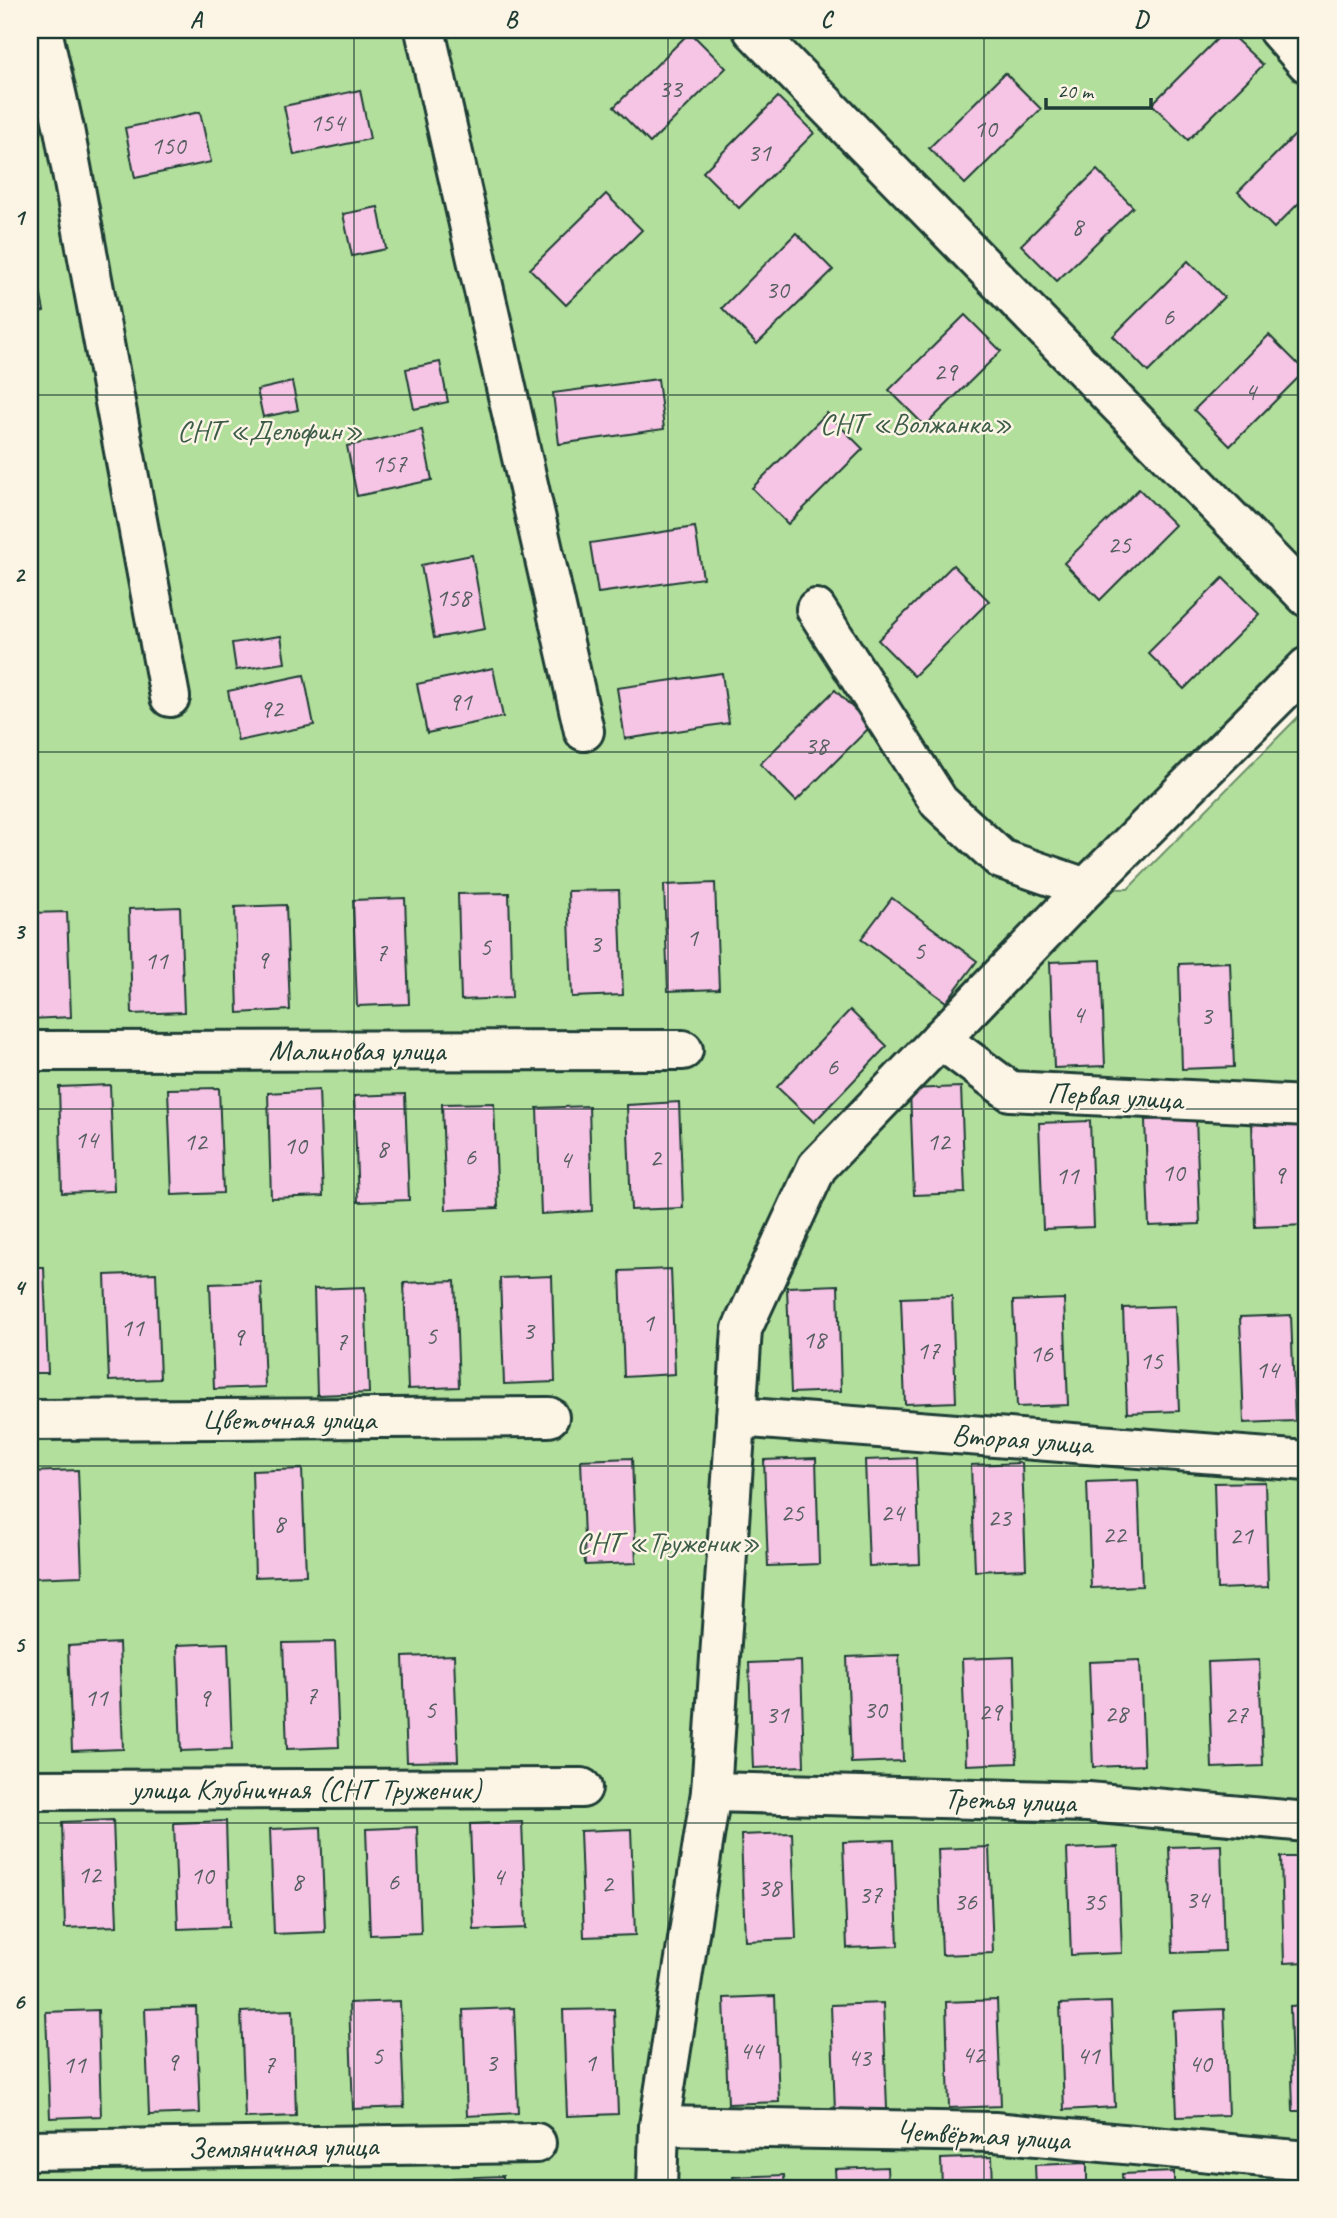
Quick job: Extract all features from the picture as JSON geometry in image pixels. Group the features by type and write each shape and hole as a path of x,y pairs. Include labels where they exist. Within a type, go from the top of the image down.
{"street":[{"path":"42,30 64,128 170,697"},
{"path":"425,30 584,731"},
{"path":"753,30 1307,597"},
{"path":"1278,30 1307,63"},
{"path":"816,610 939,802 1001,859 1086,888"},
{"path":"657,2188 659,2126 711,1791 742,1329 817,1167 1086,888 1307,667"},
{"name":"Первая улица","path":"940,1039 1010,1091 1307,1106"},
{"name":"Малиновая улица","path":"30,1051 684,1050"},
{"name":"Вторая улица","path":"736,1417 1307,1461"},
{"name":"Цветочная улица","path":"30,1420 549,1418"},
{"name":"улица Клубничная (СНТ Труженик)","path":"30,1790 582,1788"},
{"name":"Третья улица","path":"711,1791 1088,1802 1307,1822"},
{"name":"Четвёртая улица","path":"659,2126 994,2132 1307,2161"},
{"name":"Земляничная улица","path":"30,2150 536,2143"}],"green space":[{"name":"СНТ «Труженик»","path":"30,30 1307,30 1307,653 1088,888 1128,889 1307,708 1307,2188 30,2188"}],"building":[{"path":"1226,30 1263,65 1188,140 1152,104"},
{"path":"690,32 726,68 650,143 614,107"},
{"path":"1005,73 1041,109 965,184 929,148"},
{"path":"360,90 370,139 294,155 284,106"},
{"path":"778,97 814,133 739,208 703,172"},
{"path":"200,112 211,162 135,178 125,128"},
{"path":"1307,123 1307,195 1274,228 1238,192"},
{"path":"1097,170 1133,207 1057,281 1021,245"},
{"path":"606,194 642,230 566,305 530,269"},
{"path":"378,207 386,249 352,256 343,214"},
{"path":"796,233 833,270 757,344 722,308"},
{"path":"34,261 44,311 30,314 30,262"},
{"path":"1188,261 1224,297 1148,372 1113,336"},
{"path":"965,315 1001,351 925,426 889,390"},
{"path":"1269,335 1305,371 1230,446 1194,410"},
{"path":"440,362 448,402 414,409 406,369"},
{"path":"658,379 664,429 559,444 553,393"},
{"path":"292,382 298,410 263,417 257,390"},
{"path":"827,413 863,449 788,524 752,488"},
{"path":"422,430 432,480 357,496 347,446"},
{"path":"1139,489 1175,525 1100,600 1064,563"},
{"path":"695,527 703,578 598,593 590,543"},
{"path":"472,555 485,629 434,638 421,565"},
{"path":"953,565 989,601 914,676 878,640"},
{"path":"1223,578 1259,614 1184,689 1148,653"},
{"path":"281,636 285,663 236,670 232,643"},
{"path":"493,668 503,717 427,733 417,684"},
{"path":"722,673 729,723 625,739 617,688"},
{"path":"304,675 314,725 238,741 228,691"},
{"path":"835,690 871,726 796,801 760,764"},
{"path":"715,883 719,989 668,991 664,885"},
{"path":"619,890 623,995 572,997 568,891"},
{"path":"509,893 512,998 461,1000 458,894"},
{"path":"405,898 409,1004 357,1006 353,900"},
{"path":"892,898 977,961 946,1002 861,939"},
{"path":"286,905 290,1010 238,1013 235,907"},
{"path":"180,907 184,1012 132,1014 129,909"},
{"path":"67,912 71,1017 30,1019 30,913"},
{"path":"1101,960 1105,1066 1054,1068 1050,962"},
{"path":"1230,962 1234,1067 1182,1069 1179,964"},
{"path":"1299,968 1307,968 1307,1074 1303,1074"},
{"path":"850,1010 887,1046 814,1122 777,1087"},
{"path":"110,1085 114,1191 62,1193 59,1087"},
{"path":"961,1087 965,1193 914,1195 910,1089"},
{"path":"219,1088 223,1193 172,1195 168,1089"},
{"path":"319,1090 323,1196 271,1198 268,1093"},
{"path":"405,1094 409,1200 358,1202 354,1096"},
{"path":"679,1102 683,1208 631,1210 627,1105"},
{"path":"494,1103 498,1208 446,1210 442,1104"},
{"path":"589,1106 592,1211 541,1214 537,1108"},
{"path":"1196,1118 1200,1224 1149,1226 1145,1120"},
{"path":"1303,1120 1307,1225 1255,1227 1252,1122"},
{"path":"1090,1121 1094,1227 1043,1229 1039,1123"},
{"path":"30,1267 44,1267 48,1373 30,1373"},
{"path":"671,1269 675,1374 624,1377 620,1271"},
{"path":"156,1273 160,1379 109,1381 105,1275"},
{"path":"552,1276 555,1382 504,1384 500,1278"},
{"path":"455,1281 459,1387 408,1389 404,1283"},
{"path":"261,1282 265,1387 214,1389 210,1284"},
{"path":"838,1285 841,1391 791,1393 787,1287"},
{"path":"365,1287 369,1393 317,1395 314,1289"},
{"path":"952,1296 956,1402 905,1404 901,1298"},
{"path":"1064,1299 1068,1405 1017,1407 1013,1301"},
{"path":"1175,1306 1179,1411 1127,1413 1123,1308"},
{"path":"1291,1315 1295,1421 1244,1423 1240,1317"},
{"path":"632,1458 636,1563 585,1565 581,1460"},
{"path":"816,1458 819,1564 768,1566 764,1460"},
{"path":"916,1458 920,1564 869,1566 865,1460"},
{"path":"1022,1463 1026,1569 975,1571 971,1465"},
{"path":"302,1469 306,1575 255,1577 252,1471"},
{"path":"78,1470 82,1576 31,1578 30,1472"},
{"path":"1138,1480 1142,1586 1091,1588 1087,1482"},
{"path":"1265,1482 1268,1587 1217,1589 1214,1483"},
{"path":"335,1642 339,1747 287,1749 283,1643"},
{"path":"119,1643 123,1749 72,1751 68,1646"},
{"path":"228,1643 232,1749 181,1751 177,1645"},
{"path":"454,1655 458,1761 407,1762 403,1657"},
{"path":"899,1655 903,1761 851,1763 847,1657"},
{"path":"1014,1657 1017,1763 966,1765 962,1659"},
{"path":"1140,1660 1144,1765 1093,1767 1089,1662"},
{"path":"1259,1660 1263,1766 1212,1768 1208,1662"},
{"path":"801,1661 804,1766 753,1768 749,1663"},
{"path":"113,1820 117,1926 65,1928 62,1822"},
{"path":"226,1821 229,1927 178,1929 174,1823"},
{"path":"522,1822 526,1928 474,1930 470,1824"},
{"path":"321,1827 325,1932 274,1934 270,1829"},
{"path":"417,1827 421,1933 370,1935 366,1829"},
{"path":"631,1829 635,1935 584,1937 580,1831"},
{"path":"792,1833 796,1939 745,1941 741,1835"},
{"path":"894,1840 898,1946 847,1948 843,1842"},
{"path":"1221,1845 1224,1951 1173,1953 1169,1847"},
{"path":"989,1847 993,1953 942,1955 938,1849"},
{"path":"1118,1847 1122,1953 1071,1955 1067,1849"},
{"path":"1281,1857 1307,1857 1307,1962 1284,1963"},
{"path":"775,1996 779,2102 728,2104 724,1998"},
{"path":"997,2000 1001,2106 949,2108 946,2002"},
{"path":"400,2001 404,2107 353,2109 349,2003"},
{"path":"1111,2002 1115,2107 1064,2110 1060,2004"},
{"path":"883,2003 887,2109 835,2111 831,2005"},
{"path":"1307,2005 1307,2111 1293,2111 1290,2006"},
{"path":"196,2007 200,2113 149,2115 145,2009"},
{"path":"514,2008 518,2113 467,2116 463,2010"},
{"path":"614,2009 618,2114 567,2116 563,2010"},
{"path":"1224,2009 1228,2115 1177,2117 1173,2011"},
{"path":"98,2010 101,2116 50,2118 46,2012"},
{"path":"293,2010 296,2116 245,2118 241,2012"},
{"path":"992,2157 993,2188 942,2188 941,2159"},
{"path":"1087,2163 1087,2188 1036,2188 1035,2165"},
{"path":"887,2167 888,2188 836,2188 835,2169"},
{"path":"1174,2172 1174,2188 1123,2188 1122,2174"},
{"path":"784,2175 785,2188 734,2188 733,2177"},
{"path":"503,2176 503,2188 452,2188 452,2178"},
{"path":"1282,2183 1283,2188 1232,2188 1232,2185"},
{"path":"391,2184 391,2188 340,2188 340,2186"},
{"path":"604,2184 604,2188 552,2188 552,2186"}],"park label":[{"name":"СНТ «Волжанка»","path":"916,423"},
{"name":"СНТ «Дельфин»","path":"270,430"}]}
